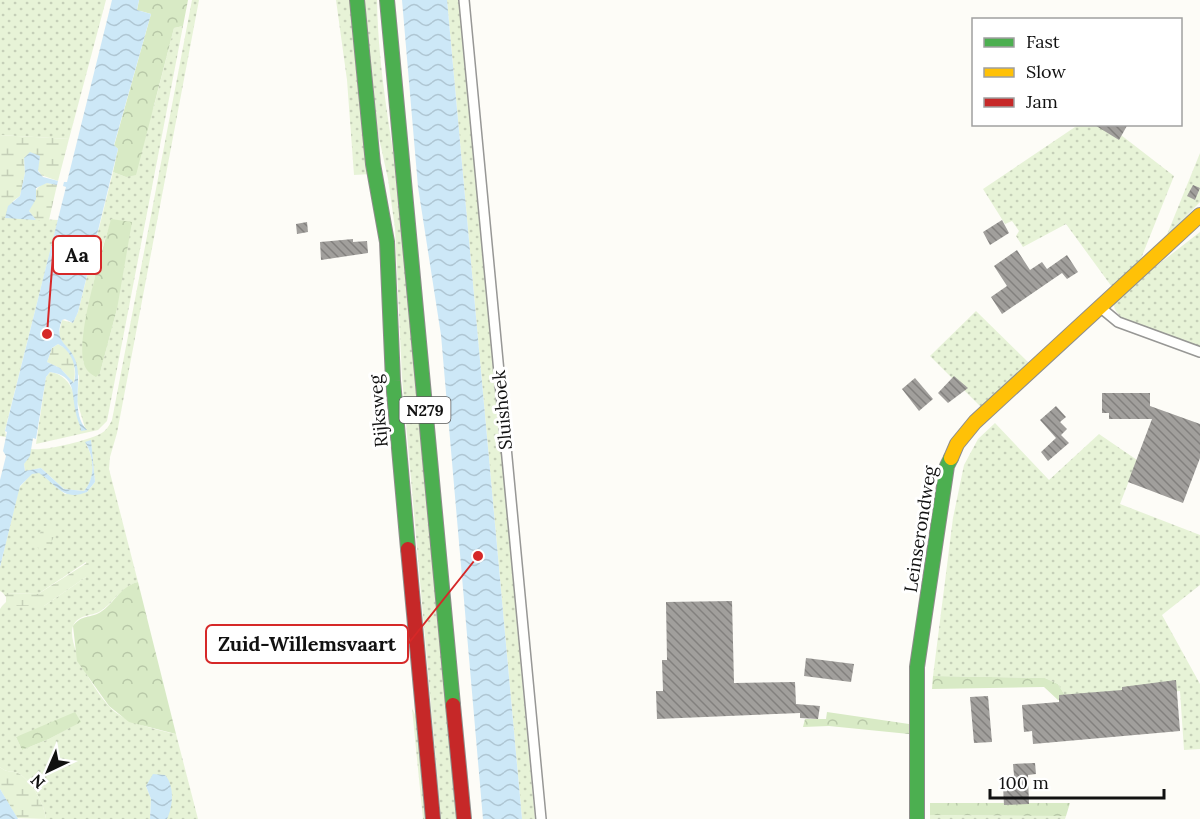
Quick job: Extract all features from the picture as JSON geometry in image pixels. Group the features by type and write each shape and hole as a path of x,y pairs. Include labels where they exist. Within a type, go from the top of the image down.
{"street":[{"name":"Rijksweg","path":"357,0 373,164 387,242 393,381 433,819"},
{"name":"N279","path":"387,0 464,819"},
{"name":"Sluishoek","path":"464,0 541,819"},
{"name":"Leinserondweg","path":"917,819 917,667 947,466 957,444 975,422 1200,215"},
{"path":"1101,308 1118,322 1200,352"}],"green space":[{"path":"0,0 106,0 69,139 0,135"},
{"path":"139,0 188,0 183,26 174,28 136,175 126,177 113,172 118,149 114,146 151,14 137,10"},
{"path":"192,0 199,0 117,433 110,457 109,469 138,582 123,590 102,610 77,621 72,632 78,657 108,706 121,716 136,723 176,734 198,819 167,819 172,795 146,786 151,799 150,819 46,819 40,800 28,781 18,773 0,767 0,609 2,606 44,606 86,577 86,562 38,594 0,591 0,567 19,488 32,473 39,472 65,494 87,492 95,482 91,442 86,444 91,455 92,474 84,491 64,489 41,468 25,471 24,464 31,449 56,447 94,437 104,431 112,420","holes":["80,722 49,739 22,750 16,737"]},
{"path":"336,0 354,0 371,174 354,175 347,80"},
{"path":"361,0 377,0 383,82 403,217 459,819 441,819 402,377 395,228 388,179 370,97"},
{"path":"447,0 460,0 535,819 522,819"},
{"path":"183,26 107,421 98,430 36,444 46,377 50,372 59,375 70,385 81,426 85,428 77,401 79,376 58,337 62,320 73,323 78,312 113,172 126,177 154,106 174,28","holes":["112,219 117,309 100,373 83,362 92,290"]},
{"path":"1077,126 1109,126 1174,176 1140,261 1112,287 1066,224 1023,247 1016,236 1019,231 1012,221 1005,224 983,189"},
{"path":"0,135 69,139 58,181 41,175 37,168 40,159 24,158 25,173 20,196 13,201 5,218 0,217"},
{"path":"1200,153 1200,202 1166,237"},
{"path":"47,183 57,185 49,220 36,220 29,211 36,190"},
{"path":"0,217 58,220 5,430 6,437 0,436"},
{"path":"111,219 132,222 117,309 100,373 96,377 88,372 84,364 83,334 91,293"},
{"path":"1200,232 1200,346 1164,336 1124,319 1117,312 1114,304 1124,291"},
{"path":"976,311 1029,363 982,408 930,356"},
{"path":"58,344 70,355 75,371 74,383 60,368 47,362 52,348"},
{"path":"995,423 1049,480 1099,434 1137,460 1120,504 1200,535 1200,585 1162,615 1200,684 1200,749 1184,750 1180,691 1067,699 1058,684 1045,678 933,676 953,518 964,465 978,439"},
{"path":"44,526 53,528 56,534 48,547 39,550 35,542"},
{"path":"90,561 92,563 86,577 44,606 2,606 6,602 3,593 38,594"},
{"path":"138,582 176,734 129,722 109,706 77,661 73,626 81,619 103,611 121,592 131,584"},
{"path":"933,676 1045,678 1058,684 1067,699 1058,700 1044,687 932,689"},
{"path":"412,708 419,723 432,819 423,819"},
{"path":"75,712 81,722 22,750 16,737"},
{"path":"827,712 909,724 909,734 829,726 803,727 805,719 826,719"},
{"path":"0,767 18,773 28,781 40,800 46,819 17,818 0,789"},
{"path":"930,803 1070,803 1066,816 930,815"},
{"path":"930,815 1066,816 1065,819 930,819"}],"water":[{"path":"112,0 139,0 137,10 151,14 114,145 118,149 78,312 73,323 62,320 60,328 61,339 75,358 78,374 79,416 87,430 81,431 69,381 59,374 50,372 46,377 36,439 33,438 30,456 24,464 25,471 41,468 64,489 84,491 92,473 92,460 85,442 91,440 95,482 87,492 72,495 60,490 39,473 32,474 20,486 0,567 0,480 6,456 3,451 7,432 5,431 66,187 63,186 64,182 67,182","holes":["58,344 73,360 74,383 60,368 47,362 52,348"]},
{"path":"402,0 447,0 522,819 483,819 441,335 418,187"},
{"path":"30,152 40,156 38,171 43,177 58,181 57,185 47,183 36,188 36,199 29,211 36,220 5,218 8,206 20,196 25,173 24,158"},
{"path":"153,774 165,775 172,791 171,809 167,819 150,819 151,799 146,786"},
{"path":"0,789 18,819 0,819"}],"building":[{"path":"1096,126 1127,126 1119,140"},
{"path":"1193,185 1200,188 1195,200 1187,196"},
{"path":"1002,220 1009,233 990,245 983,232"},
{"path":"307,222 308,232 297,234 296,224"},
{"path":"353,239 353,242 367,241 368,253 321,260 320,242"},
{"path":"1017,250 1030,270 1042,262 1047,269 1067,255 1078,272 1067,279 1062,273 1002,314 991,297 1007,286 994,266"},
{"path":"954,376 968,388 948,403 938,393"},
{"path":"915,378 933,399 919,411 902,389"},
{"path":"1102,393 1150,393 1150,406 1200,424 1200,458 1183,503 1128,482 1152,419 1109,419 1109,413 1102,413"},
{"path":"1056,406 1066,417 1060,422 1067,429 1061,435 1069,443 1048,461 1041,452 1056,438 1040,420"},
{"path":"732,601 734,683 795,682 796,704 820,706 818,719 800,718 800,713 657,719 656,691 663,691 662,660 667,660 666,602"},
{"path":"806,658 854,664 851,682 804,676"},
{"path":"1176,680 1180,731 1033,744 1032,731 1024,732 1022,705 1059,702 1059,695 1122,690 1122,687"},
{"path":"988,696 992,742 974,743 970,697"},
{"path":"1035,763 1036,774 1028,775 1029,804 1004,805 1003,786 1015,786 1013,764"}],"traffic: fast":[{"path":"357,0 373,164 387,242 393,381 408,549"},
{"path":"387,0 453,705"},
{"path":"917,819 917,667 947,466 951,458"}],"traffic: slow":[{"path":"951,458 957,444 975,422 1200,215"}],"traffic: jam":[{"path":"408,549 433,819"},
{"path":"453,705 464,819"}],"place":[{"name":"Aa","path":"47,334"},
{"name":"Zuid-Willemsvaart","path":"478,556"}]}
